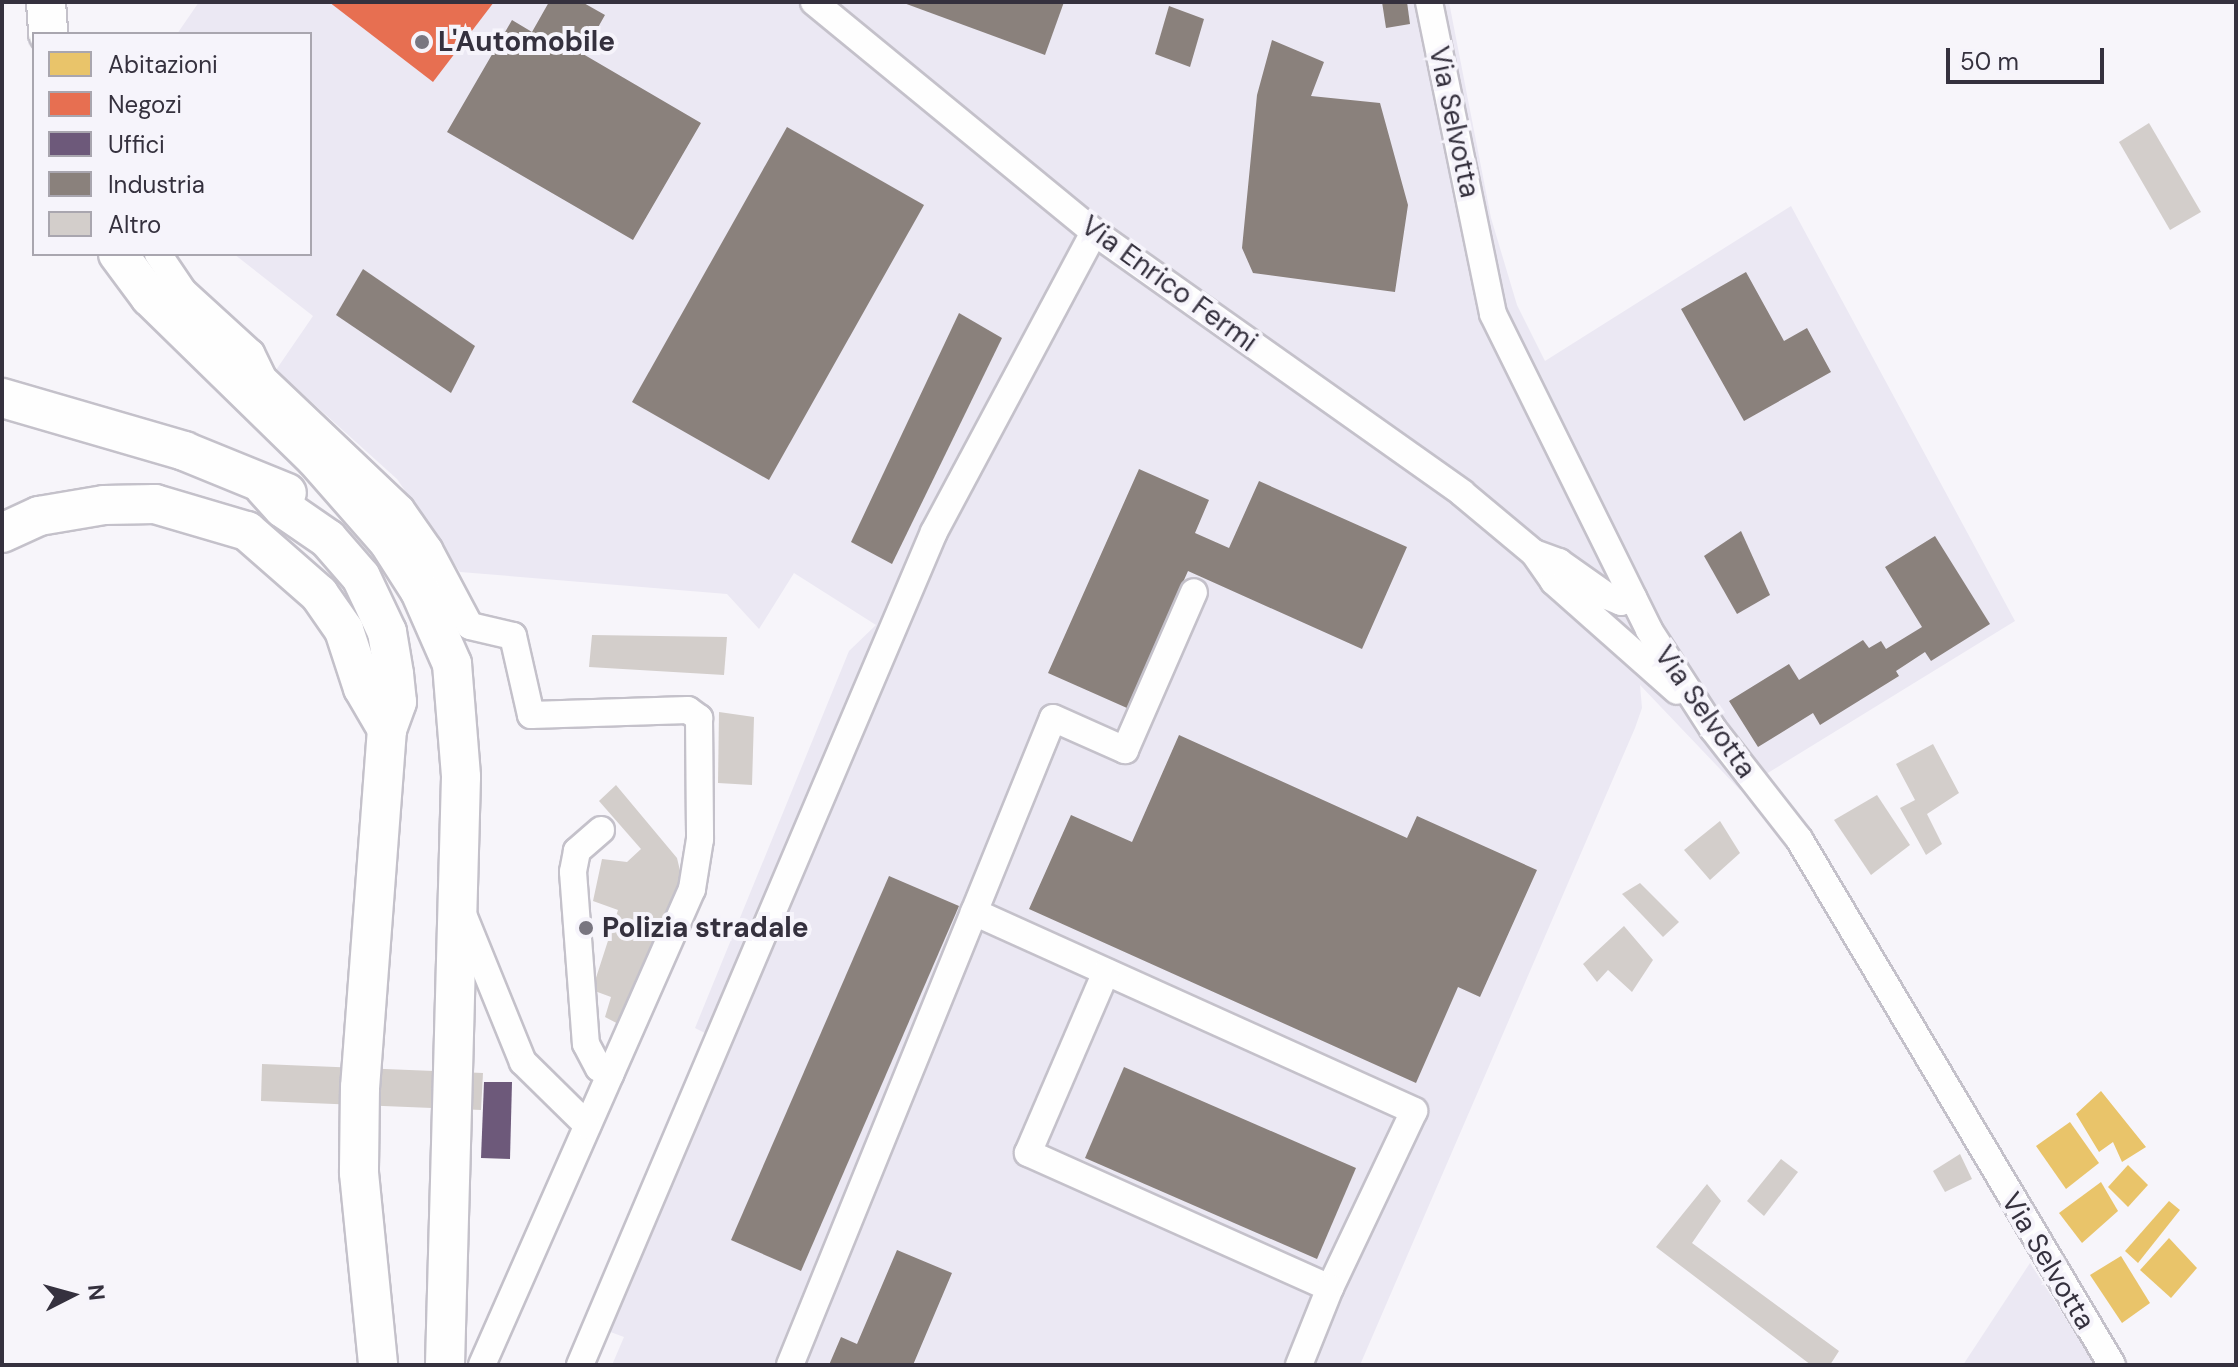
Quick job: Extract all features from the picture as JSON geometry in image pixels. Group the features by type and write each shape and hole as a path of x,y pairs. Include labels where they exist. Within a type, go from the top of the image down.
{"highway":[{"path":"46,2 48,32"},
{"path":"119,256 150,297 315,458 388,541 445,644 452,664 453,707 461,777 445,1365"},
{"path":"12,401 184,451 264,487 290,494 313,509 382,572 453,707"},
{"path":"264,487 345,555 373,600 387,632 394,674 397,702 387,729 368,948 359,1173 378,1365"},
{"path":"2,533 39,516 104,505 155,504 247,531 319,594 344,630 363,688 387,729"}],"street":[{"name":"Via Enrico Fermi","path":"814,2 1094,232 1462,493 1534,553 1554,582 1592,617 1696,705"},
{"name":"Via Selvotta","path":"1429,2 1493,314 1633,598 1696,705 1799,839 2112,1365"},
{"path":"580,1365 934,532 1094,232"},
{"path":"159,256 183,291 251,353 263,378 401,509 429,549 470,626 513,636 531,715 688,710 699,718 700,839 692,889 482,1365"},
{"path":"1559,562 1591,560 1601,531"},
{"name":"Via Enrico Fermi","path":"1534,553 1559,562 1607,596 1621,602 1633,598"},
{"path":"790,1365 1053,718 1125,750 1194,592"},
{"path":"1592,617 1610,623 1624,618 1633,598"},
{"path":"601,830 577,851 573,872 586,1044 599,1068 610,1074"},
{"path":"458,903 523,1062 587,1125"},
{"path":"974,912 1414,1111 1330,1288 1299,1365"},
{"path":"1106,972 1028,1153 1330,1288"}],"shaded area":[{"path":"199,2 1449,2 1491,218 1517,305 1545,361 1791,206 2015,621 1740,790 1640,685 1642,708 1635,728 1360,1365 612,1365 624,1337 586,1323 709,1035 695,1028 849,651 876,625 794,573 759,629 727,594 460,572 397,479 276,370 313,316 237,256 312,256 312,32 178,32"},
{"path":"2030,1263 2096,1365 1963,1365"}],"building: Abitazioni":[{"path":"2101,1091 2146,1147 2122,1162 2113,1142 2099,1152 2076,1114"},
{"path":"2070,1122 2099,1163 2066,1189 2036,1146"},
{"path":"2128,1165 2148,1185 2128,1207 2108,1187"},
{"path":"2101,1182 2118,1211 2082,1243 2059,1213"},
{"path":"2169,1201 2180,1210 2138,1263 2125,1251"},
{"path":"2169,1238 2197,1268 2171,1298 2140,1270"},
{"path":"2121,1256 2150,1303 2122,1323 2090,1275"}],"building: Negozi":[{"name":"L'Automobile","path":"329,2 494,2 433,82"}],"building: Uffici":[{"path":"484,1082 512,1082 510,1159 481,1158"}],"building: Industria":[{"path":"549,2 582,2 605,15 583,54 701,123 633,240 447,132 512,20 532,32"},
{"path":"901,2 1064,2 1045,55"},
{"path":"1382,2 1407,2 1410,24 1386,28"},
{"path":"1169,6 1204,19 1190,67 1155,54"},
{"path":"1272,40 1324,62 1311,96 1380,103 1408,205 1395,292 1253,273 1242,248 1257,95"},
{"path":"787,127 924,205 769,480 632,402"},
{"path":"363,269 475,346 451,393 336,315"},
{"path":"1746,272 1784,341 1807,328 1831,372 1744,421 1681,309"},
{"path":"959,313 1002,338 892,564 851,542"},
{"path":"1139,469 1209,500 1195,533 1229,548 1259,481 1407,547 1362,649 1188,571 1127,708 1048,673"},
{"path":"1741,531 1770,595 1737,614 1704,556"},
{"path":"1935,536 1990,624 1931,661 1925,652 1896,671 1899,676 1820,725 1813,713 1758,747 1729,701 1789,664 1799,680 1863,640 1869,648 1881,641 1886,649 1922,627 1885,567"},
{"path":"1179,735 1407,838 1417,816 1537,870 1480,997 1458,987 1416,1083 1029,909 1071,815 1132,842"},
{"path":"889,876 959,906 801,1271 731,1240"},
{"path":"1124,1067 1356,1168 1317,1259 1085,1158"},
{"path":"897,1250 952,1273 913,1365 829,1365 841,1337 857,1344"}],"building: Altro":[{"path":"2149,123 2201,212 2170,230 2119,142"},
{"path":"592,635 727,637 724,675 589,667"},
{"path":"719,712 754,717 752,785 718,783"},
{"path":"1933,744 1959,793 1927,814 1942,844 1926,855 1900,808 1915,800 1896,764"},
{"path":"616,785 677,858 682,879 626,1028 605,1017 611,997 592,990 618,910 593,901 602,859 627,862 641,849 599,801"},
{"path":"1877,795 1910,845 1871,875 1834,820"},
{"path":"1720,821 1740,853 1710,880 1684,850"},
{"path":"1640,883 1679,922 1663,937 1622,894"},
{"path":"1624,926 1653,960 1632,992 1608,970 1597,982 1583,964"},
{"path":"262,1064 483,1073 481,1110 261,1101"},
{"path":"1960,1154 1972,1179 1945,1192 1933,1171"},
{"path":"1781,1159 1798,1172 1764,1216 1747,1201"},
{"path":"1707,1184 1721,1201 1692,1243 1839,1351 1830,1365 1811,1365 1656,1247"}],"place":[{"name":"L'Automobile","path":"422,42"},
{"name":"Polizia stradale","path":"586,928"}]}
